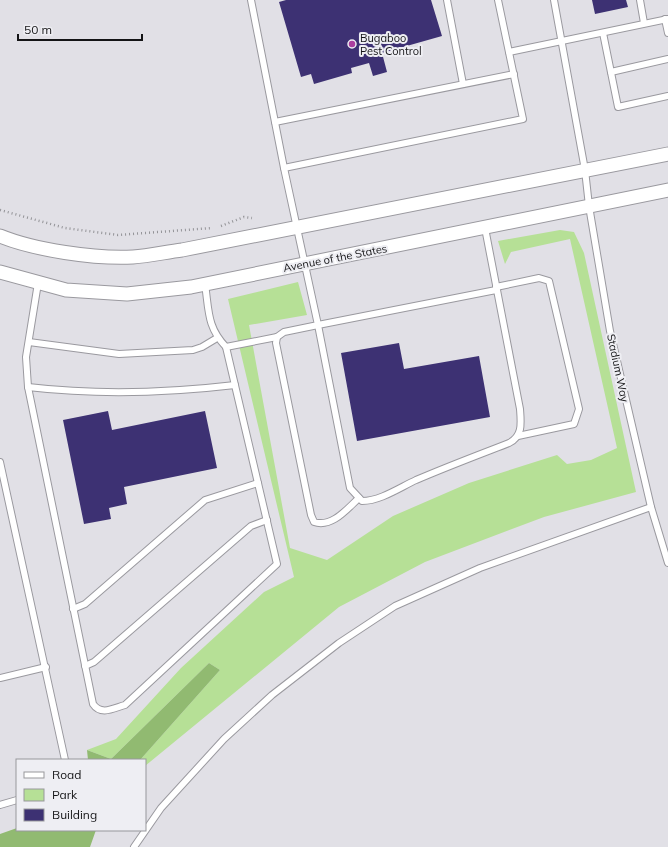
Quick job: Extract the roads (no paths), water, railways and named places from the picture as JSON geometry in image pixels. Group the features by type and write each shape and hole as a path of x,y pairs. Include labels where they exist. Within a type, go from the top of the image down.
{"street":[{"path":"0,236 15,242 78,254 132,257 182,250 668,154"},
{"name":"Avenue of the States","path":"0,272 66,290 127,294 205,284 668,190"}],"lane":[{"path":"250,0 304,264 318,325 350,488 362,501 368,501 384,495 453,464 509,443 516,439 520,432 520,409 485,228"},
{"path":"447,0 463,84"},
{"path":"284,168 523,119 498,0"},
{"name":"Stadium Way","path":"554,0 585,170 589,206 610,331 651,507 668,563"},
{"path":"640,0 644,23"},
{"path":"509,52 667,19 668,33"},
{"path":"603,33 618,107 668,96"},
{"path":"611,72 668,59"},
{"path":"275,122 514,74"},
{"path":"226,347 277,337 284,332 496,289 539,278 549,281 579,409 574,424 518,436"},
{"path":"38,283 26,357 28,387 93,704 97,710 101,711 125,705 277,564 226,347 217,338 211,327 205,284"},
{"path":"277,337 276,344 311,515 314,522 320,524 328,523 358,498"},
{"path":"29,342 119,354 193,350 202,347 217,338"},
{"path":"28,387 60,390 166,391 235,385"},
{"path":"0,462 46,667 65,759"},
{"path":"74,609 85,604 205,500 258,483"},
{"path":"146,830 161,808 224,739 272,695 339,643 395,606 480,568 651,507"},
{"path":"85,666 94,662 251,526 267,520"},
{"path":"0,678 46,667"},
{"path":"0,805 16,800"},
{"path":"134,847 145,831"}],"place":[{"name":"Bugaboo Pest Control","path":"352,44"}]}
